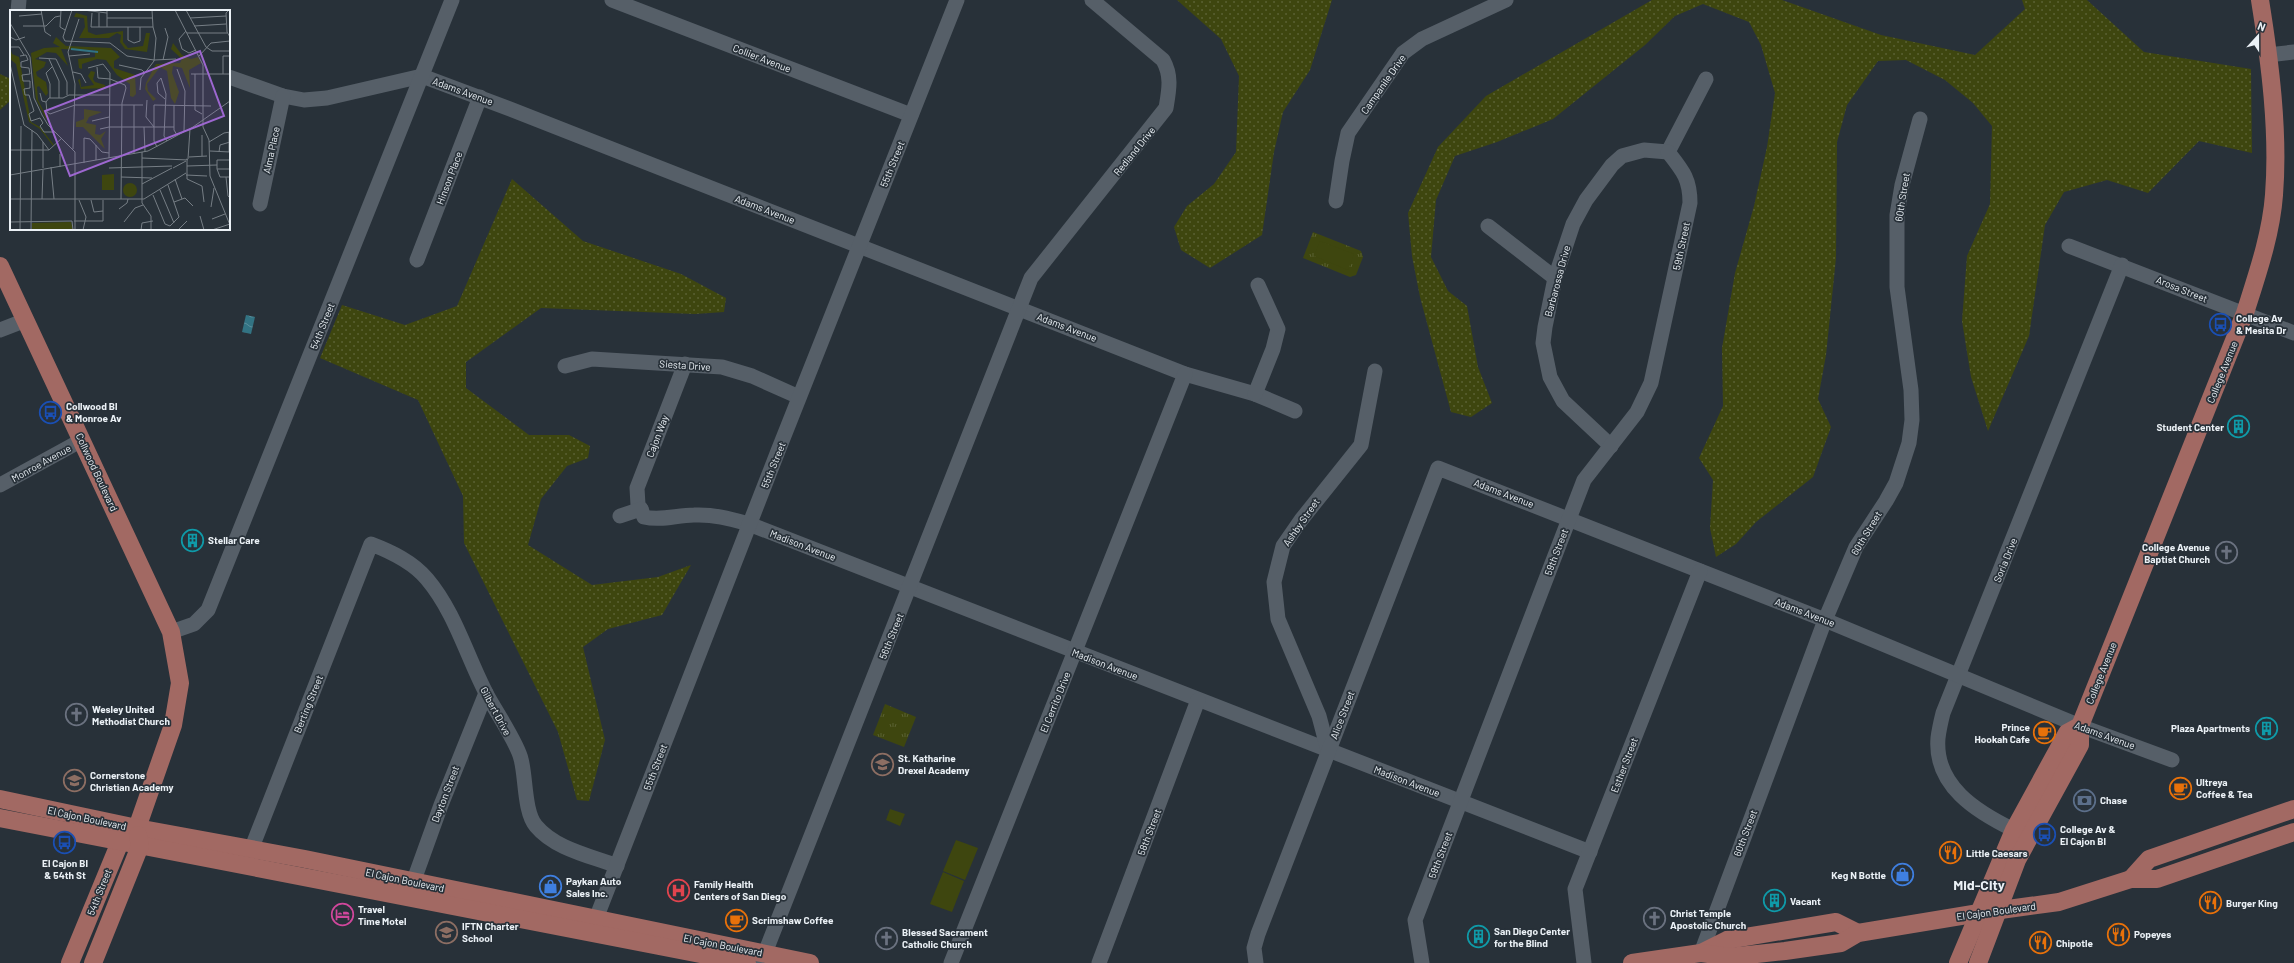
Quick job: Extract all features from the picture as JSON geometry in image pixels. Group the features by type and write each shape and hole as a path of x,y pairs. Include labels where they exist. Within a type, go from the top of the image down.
{"main road":[{"name":"College Avenue","path":"1978,963 2017,860 2080,745 2080,726 2245,314 2264,253 2274,195 2274,148 2268,55 2260,0"},
{"name":"Collwood Boulevard","path":"0,266 171,632 180,684 173,725 137,828"},
{"path":"1958,963 2014,830 2067,733 2080,726"},
{"name":"El Cajon Boulevard","path":"0,800 137,828 248,857 763,958 810,963"},
{"name":"El Cajon Boulevard","path":"2131,878 2149,859 2294,809"},
{"name":"El Cajon Boulevard","path":"0,818 140,846 248,857"},
{"path":"137,828 140,846"},
{"name":"54th Street","path":"70,963 120,842 137,828"},
{"name":"El Cajon Boulevard","path":"1632,963 1701,953 1729,957 1783,957 1840,943 1858,933 1979,913 1998,912 2059,902 2131,878 2156,879 2294,832"},
{"name":"54th Street","path":"93,963 140,846"},
{"name":"El Cajon Boulevard","path":"1701,953 1727,940 1836,922 1858,933"},
{"name":"El Cajon Boulevard","path":"594,926 747,963"}],"street":[{"path":"18,10 20,0"},
{"name":"54th Street","path":"171,632 194,624 208,610 452,0"},
{"name":"Collier Avenue","path":"612,0 911,115"},
{"name":"55th Street","path":"594,926 799,398 958,0"},
{"name":"Redland Drive","path":"1018,309 1031,278 1162,116 1166,108 1170,79 1169,70 1163,60 1092,0"},
{"name":"Campanile Drive","path":"1336,201 1342,160 1348,134 1403,53 1422,39 1486,4 1506,0"},
{"path":"2268,55 2294,52"},
{"name":"Adams Avenue","path":"230,77 283,96 304,100 327,98 422,76 480,97 1185,374 1255,394 1295,410"},
{"path":"1668,152 1706,79"},
{"name":"Alma Place","path":"260,204 283,96"},
{"name":"Hinson Place","path":"417,260 480,97"},
{"name":"60th Street","path":"1701,953 1825,620 1856,547 1896,483 1909,443 1912,420 1911,390 1897,287 1897,215 1902,185 1920,119"},
{"name":"Barbarossa Drive","path":"1611,446 1563,402 1550,377 1543,343 1555,278 1573,224 1586,200 1612,165 1622,156 1644,150 1668,152"},
{"name":"59th Street","path":"1422,963 1415,920 1584,480 1637,412 1651,383 1690,203 1690,185 1683,171 1668,152"},
{"path":"1488,226 1555,278"},
{"name":"Arosa Street","path":"2069,246 2122,265 2294,333"},
{"name":"Soria Drive","path":"2014,830 1982,814 1966,802 1953,787 1944,771 1939,754 1938,738 1943,713 2122,265"},
{"path":"1255,394 1273,349 1278,329 1258,285"},
{"name":"56th Street","path":"763,958 1018,309"},
{"path":"0,330 26,320"},
{"name":"Siesta Drive","path":"565,366 592,359 722,367 752,376 799,398"},
{"name":"Cajon Way","path":"641,509 638,505 637,488 685,364"},
{"name":"Ashby Street","path":"1328,750 1319,716 1278,619 1274,582 1284,546 1301,520 1361,445 1375,371"},
{"name":"El Cerrito Drive","path":"951,963 1185,374"},
{"name":"Monroe Avenue","path":"0,485 82,440"},
{"name":"Adams Avenue","path":"1438,468 1569,518 1825,620 2080,726 2172,760"},
{"name":"Alice Street","path":"1256,963 1254,948 1258,934 1438,468"},
{"path":"620,516 641,509"},
{"name":"Madison Avenue","path":"641,509 644,517 657,520 682,516 709,515 723,516 750,524 1590,852"},
{"name":"Gilbert Drive","path":"371,544 393,552 427,578 440,596 486,693 521,757 526,799 536,826 557,843 617,866"},
{"name":"Berting Street","path":"248,857 371,544"},
{"name":"Esther Street","path":"1584,963 1575,889 1700,571"},
{"name":"Dayton Street","path":"411,889 441,805 486,693"},
{"name":"58th Street","path":"1099,963 1198,700"}],"green space":[{"path":"1177,0 1332,0 1310,70 1283,112 1274,152 1262,235 1210,268 1181,250 1174,227 1187,206 1214,184 1236,152 1239,76 1221,39"},
{"path":"1652,0 1782,0 1881,35 1975,55 2025,9 2022,0 2087,0 2144,52 2251,69 2252,153 2199,141 2148,193 2107,180 2064,192 2045,225 2029,336 1988,431 1971,377 1962,321 1967,256 1990,204 1992,126 1973,103 1945,80 1906,60 1878,61 1847,105 1837,142 1836,258 1826,355 1818,399 1831,427 1813,477 1756,522 1736,544 1716,557 1710,528 1713,480 1699,458 1723,406 1722,348 1735,273 1754,206 1767,147 1775,93 1761,45 1749,22 1703,4 1675,16 1645,45 1553,119 1497,142 1455,156 1436,200 1431,257 1448,291 1467,306 1478,367 1492,403 1471,417 1451,412 1420,297 1412,256 1408,213 1438,147 1486,96"},
{"path":"0,74 10,79 10,101 0,110"},
{"path":"512,179 583,241 681,274 726,298 724,312 695,314 541,308 466,362 466,388 529,435 569,435 590,446 588,458 567,466 541,499 528,545 592,585 658,577 691,565 662,615 608,629 583,647 605,740 589,801 577,800 558,732 464,543 463,496 418,400 320,358 342,305 405,325 457,306"},
{"path":"1313,232 1361,251 1363,257 1356,275 1350,277 1303,258"},
{"path":"1320,241 1354,254 1348,270 1314,256"},
{"path":"885,704 916,717 904,747 873,735"},
{"path":"890,809 905,814 900,826 886,820"},
{"path":"956,840 978,848 965,880 943,871"},
{"path":"943,872 964,881 952,912 930,904"}],"water":[{"path":"246,315 255,317 251,334 242,332"}],"place":[{"name":"College Av & Mesita Dr","path":"2221,324"},
{"name":"Collwood Bl & Monroe Av","path":"51,412"},
{"name":"Student Center","path":"2239,427"},
{"name":"Stellar Care","path":"193,540"},
{"name":"College Avenue Baptist Church","path":"2226,553"},
{"name":"Wesley United Methodist Church","path":"77,715"},
{"name":"Plaza Apartments","path":"2266,728"},
{"name":"Prince Hookah Cafe","path":"2045,733"},
{"name":"St. Katharine Drexel Academy","path":"882,764"},
{"name":"Cornerstone Christian Academy","path":"74,781"},
{"name":"Ultreya Coffee & Tea","path":"2181,788"},
{"name":"Chase","path":"2085,800"},
{"name":"College Av & El Cajon Bl","path":"2044,835"},
{"name":"El Cajon Bl & 54th St","path":"65,843"},
{"name":"Little Caesars","path":"1950,853"},
{"name":"Keg N Bottle","path":"1902,875"},
{"name":"Paykan Auto Sales Inc.","path":"550,887"},
{"name":"Family Health Centers of San Diego","path":"679,890"},
{"name":"Vacant","path":"1774,901"},
{"name":"Burger King","path":"2211,903"},
{"name":"Travel Time Motel","path":"342,915"},
{"name":"Christ Temple Apostolic Church","path":"1655,919"},
{"name":"Scrimshaw Coffee","path":"736,920"},
{"name":"IFTN Charter School","path":"447,932"},
{"name":"Popeyes","path":"2118,934"},
{"name":"San Diego Center for the Blind","path":"1479,937"},
{"name":"Blessed Sacrament Catholic Church","path":"887,938"},
{"name":"Chipotle","path":"2040,943"}],"district":[{"name":"Mid-City","path":"1979,884"}]}
